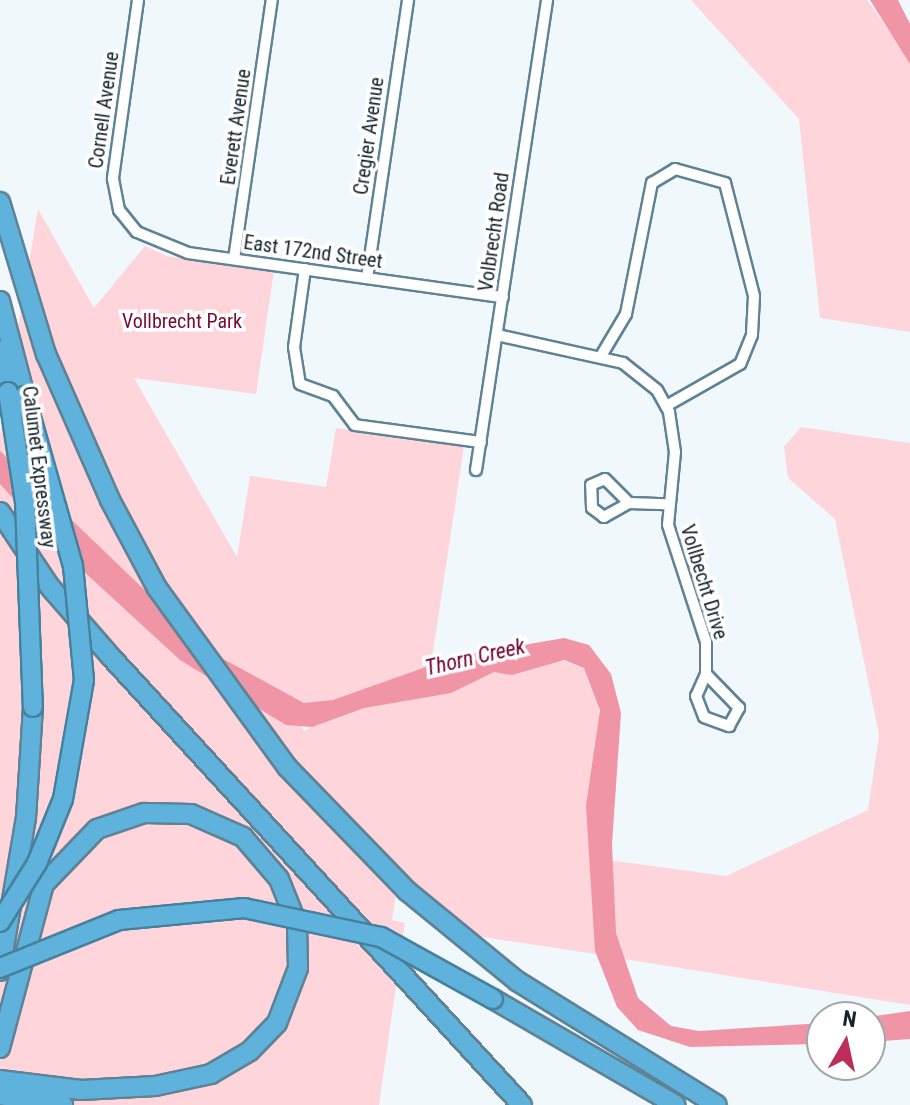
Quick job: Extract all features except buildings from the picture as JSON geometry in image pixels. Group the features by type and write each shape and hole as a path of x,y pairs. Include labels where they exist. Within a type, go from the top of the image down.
{"highway":[{"path":"0,202 46,354 86,449 157,588 287,767 407,891 493,963 594,1035 717,1105"},
{"path":"0,301 16,394 73,566 84,680 63,799 37,863 0,922"},
{"name":"Calumet Expressway","path":"0,350 16,394 26,517 33,707 26,818 0,969"},
{"path":"0,512 11,531 111,657 522,1105"},
{"path":"0,1048 44,884 97,829 144,813 191,814 243,837 279,879 297,924 298,968 277,1023 250,1051 211,1074 155,1086 81,1090 0,1080"},
{"path":"0,969 119,920 244,908 381,937 676,1105"},
{"path":"0,1095 63,1105"}],"street":[{"name":"Cornell Avenue","path":"127,222 113,179 138,0"},
{"name":"Everett Avenue","path":"234,259 272,0"},
{"name":"Cregier Avenue","path":"367,278 408,0"},
{"name":"Volbrecht Road","path":"476,470 547,0"},
{"path":"601,356 622,325 647,193 665,172 701,172 732,190 754,309 740,364 666,406"},
{"name":"East 172nd Street","path":"127,222 163,248 503,297"},
{"path":"305,269 294,347 300,384 333,396 355,425 481,442"},
{"name":"Vollbecht Drive","path":"497,335 601,356 641,374 666,406 675,452 666,504 672,546 703,627 706,674 739,708 729,726 704,717 696,686 706,674"},
{"path":"629,503 666,504"}],"green space":[{"path":"691,0 867,0 910,60 910,332 820,318 799,119"},
{"name":"Vollbrecht Park","path":"38,209 94,308 145,246 167,256 274,270 256,394 134,378 237,557 250,476 326,487 336,428 464,446 428,685 304,708 282,696 304,731 352,705 551,657 584,668 599,695 602,955 476,936 400,869 392,920 405,923 379,1105 0,1105 0,435"},
{"path":"801,427 910,443 910,1005 612,957 601,859 726,876 868,810 879,735 835,519 788,478 784,447"}],"water":[{"path":"870,0 898,0 910,24 910,64"},
{"name":"Thorn Creek","path":"0,451 207,650 304,703 333,700 454,657 564,638 589,645 611,674 621,713 612,844 616,933 638,998 671,1026 699,1031 806,1024 806,1044 690,1047 638,1030 617,1007 595,951 586,806 600,710 584,668 564,660 512,675 494,672 451,693 364,708 312,727 286,725 180,660 55,545 0,484"},
{"path":"910,1011 910,1039 886,1041 886,1014"}]}
